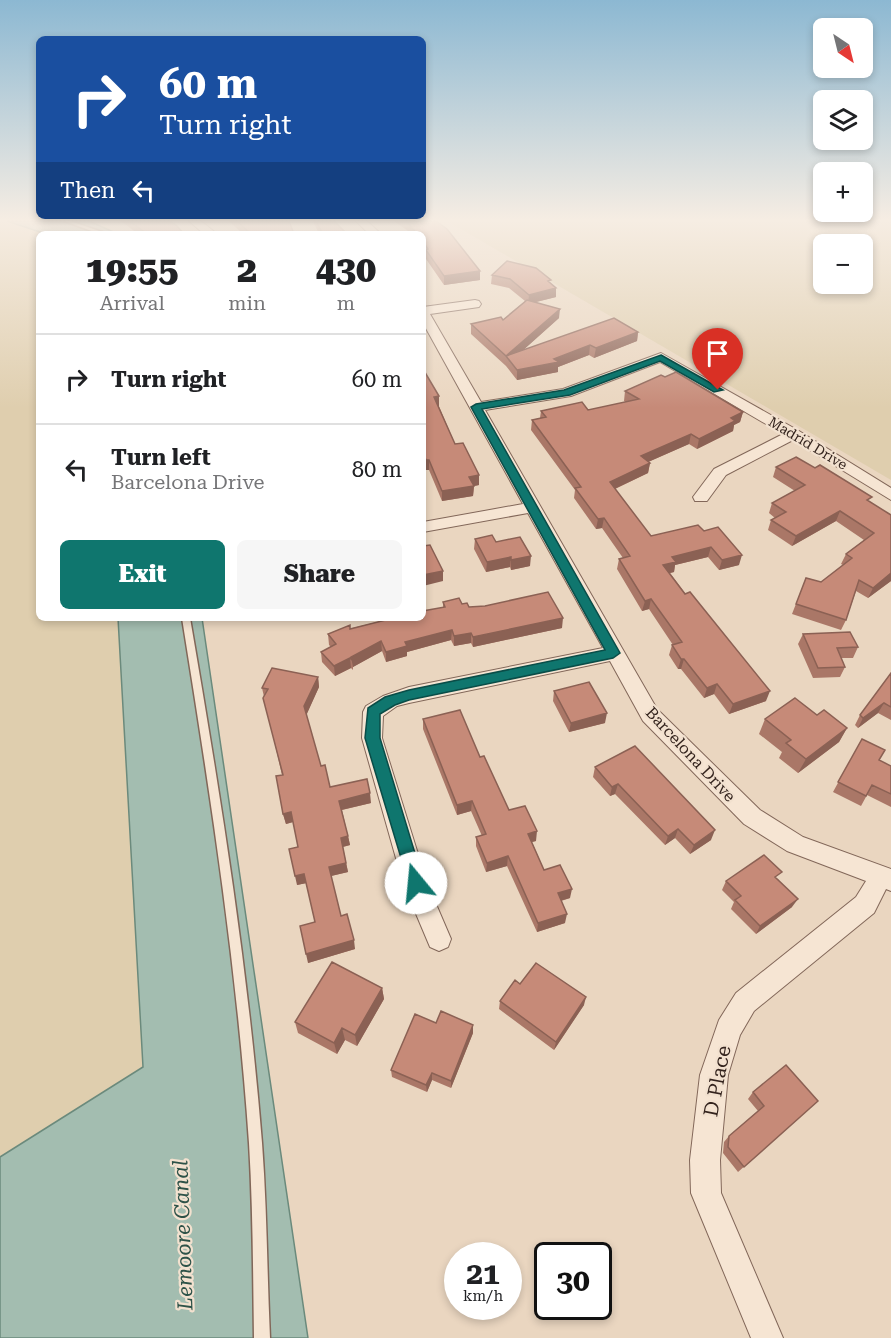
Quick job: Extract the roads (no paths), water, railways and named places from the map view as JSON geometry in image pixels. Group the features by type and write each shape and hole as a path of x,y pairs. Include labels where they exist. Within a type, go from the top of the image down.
{"street":[{"path":"426,312 475,304"},
{"name":"Barcelona Drive","path":"426,317 613,653 650,715 752,817 795,844 886,879"},
{"name":"Madrid Drive","path":"476,407 566,393 661,357 794,434 891,495"},
{"path":"701,496 720,472 794,434"},
{"path":"426,526 532,507"},
{"path":"439,939 416,883 372,738 373,712 390,701 409,695 613,653"},
{"name":"D Place","path":"767,1338 706,1193 705,1160 714,1075 728,1029 745,1002 865,904 886,879"}],"lane":[{"path":"187,621 209,753 228,886 254,1119 262,1338"}],"water":[{"name":"Lemoore Canal","path":"118,621 202,621 308,1338 0,1338 0,1157 143,1067"}]}
